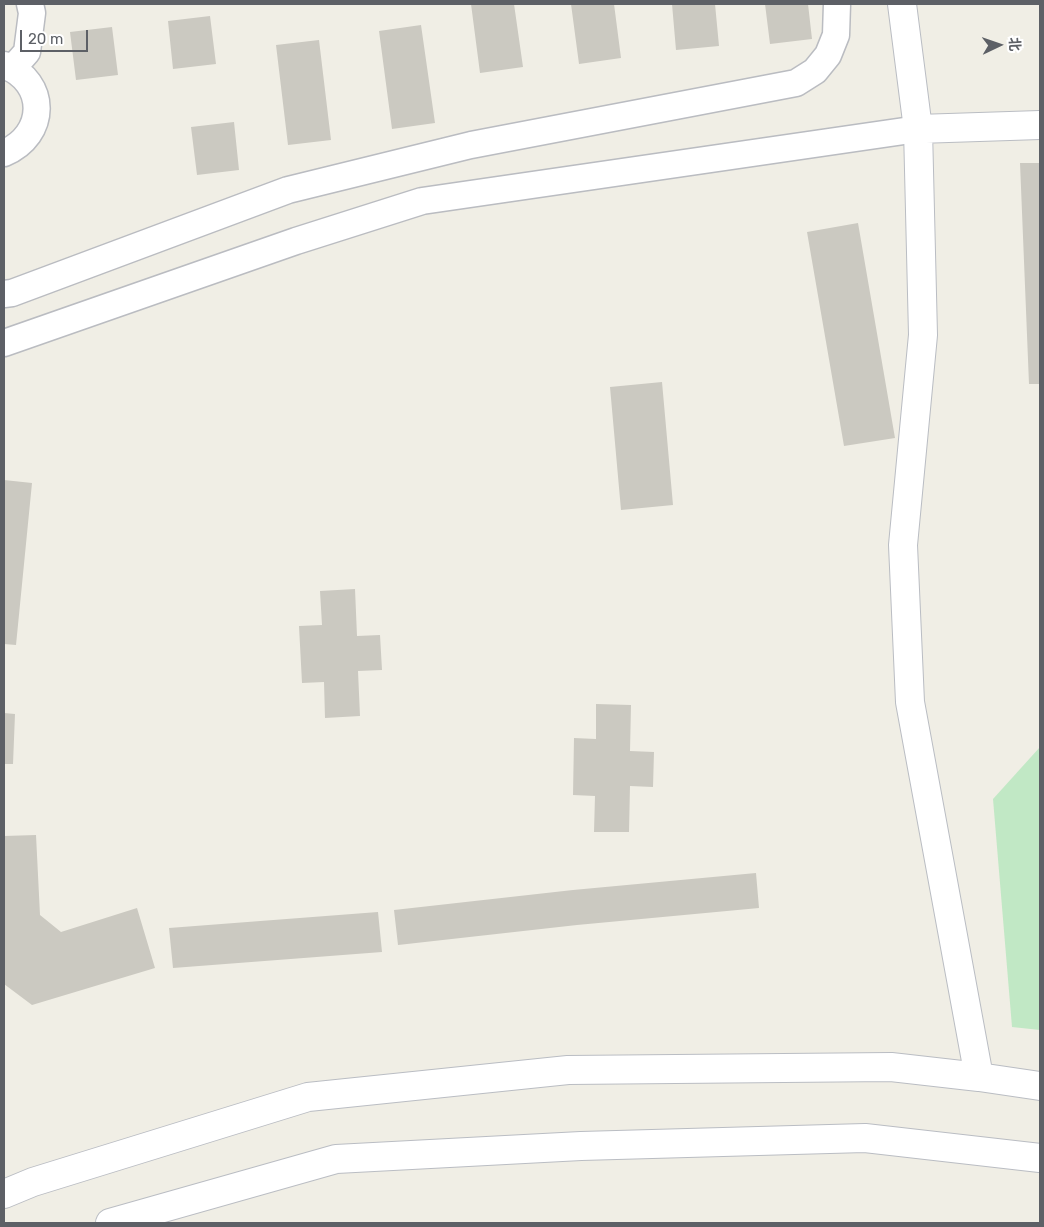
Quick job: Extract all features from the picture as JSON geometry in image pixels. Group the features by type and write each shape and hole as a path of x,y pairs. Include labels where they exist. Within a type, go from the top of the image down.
{"main road":[{"path":"902,4 918,129 923,334 903,545 910,702 978,1077"},
{"path":"918,129 1040,125"},
{"path":"4,1194 33,1182 308,1097 568,1070 891,1068 1040,1086"},
{"path":"110,1223 336,1159 581,1146 865,1138 1040,1158"}],"street":[{"path":"4,154 16,148 24,141 32,131 36,120 35,96 30,85 22,75 8,67 28,52 32,13 30,4"},
{"path":"4,294 288,190 471,145 796,83 814,71 828,55 836,35 836,4"},
{"path":"4,343 296,241 422,201 918,129"}],"green space":[{"path":"1040,747 1040,1030 1012,1027 993,799"}],"building":[{"path":"471,4 514,4 523,67 480,73"},
{"path":"571,4 614,4 621,58 579,64"},
{"path":"672,4 715,4 719,46 676,50"},
{"path":"765,4 808,4 812,39 770,44"},
{"path":"210,16 216,64 173,69 168,21"},
{"path":"421,25 435,123 392,129 379,31"},
{"path":"112,27 118,75 76,80 70,32"},
{"path":"319,40 331,140 288,145 276,45"},
{"path":"234,122 239,170 197,175 191,127"},
{"path":"1020,163 1040,163 1040,384 1029,384"},
{"path":"858,223 895,438 844,446 807,232"},
{"path":"662,382 673,505 621,510 610,387"},
{"path":"4,480 32,483 16,645 4,644"},
{"path":"355,589 357,636 380,635 382,670 358,671 360,716 325,718 324,682 302,683 299,626 322,625 320,591"},
{"path":"596,704 631,705 630,751 654,752 653,787 630,786 629,832 594,832 595,796 573,795 574,738 596,739"},
{"path":"4,713 15,714 13,764 4,764"},
{"path":"36,835 40,915 61,932 137,908 155,968 32,1005 4,984 4,836"},
{"path":"756,873 759,908 577,925 398,945 394,910 573,890"},
{"path":"378,912 382,952 173,968 169,928"}]}
